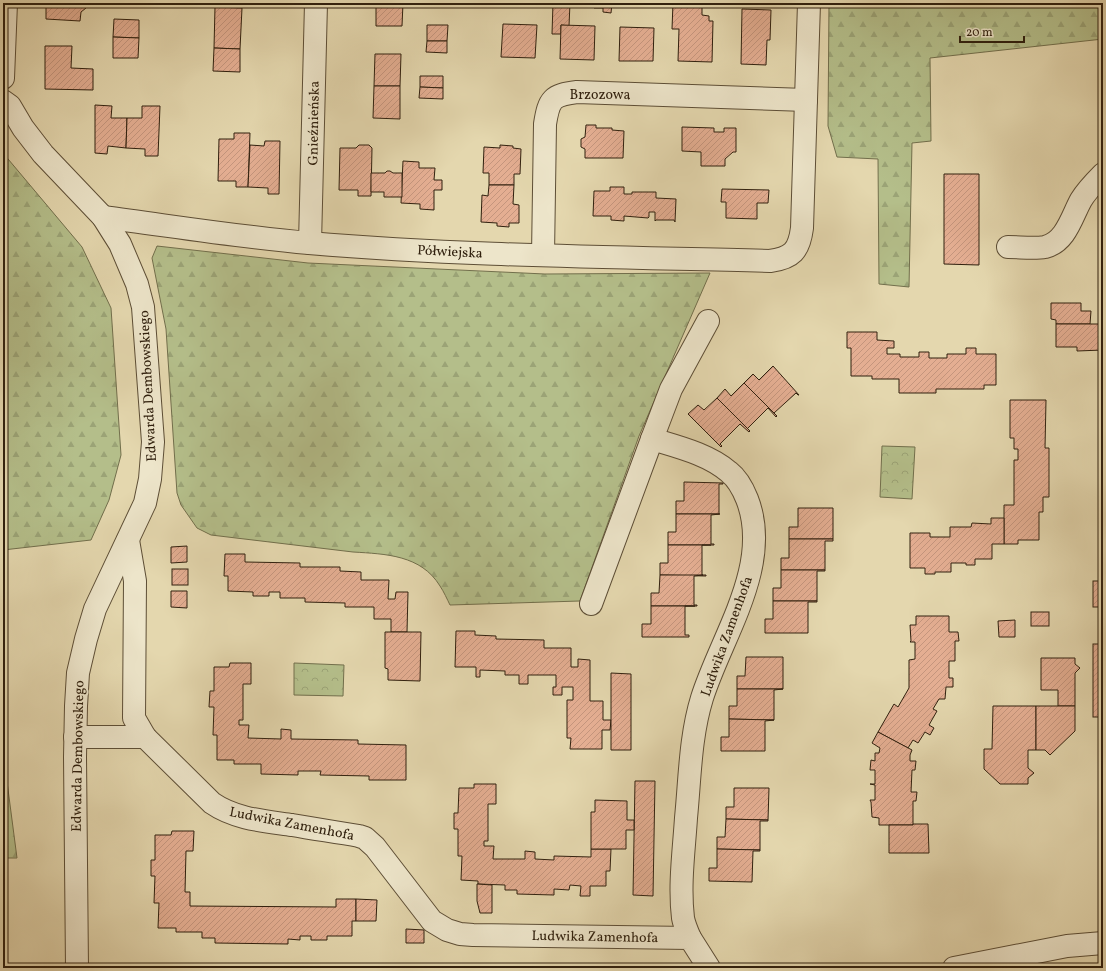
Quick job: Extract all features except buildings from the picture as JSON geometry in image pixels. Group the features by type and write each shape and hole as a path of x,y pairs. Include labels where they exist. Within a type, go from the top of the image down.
{"street":[{"name":"Edwarda Dembowskiego","path":"6,3 3,79 7,104 43,154 103,217 120,244 137,284 143,307 153,442 152,466 145,503 95,609 78,673 75,736 77,968"},
{"name":"Gnieźnieńska","path":"310,243 316,3"},
{"path":"806,100 809,3"},
{"name":"Brzozowa","path":"543,255 545,124 548,107 552,100 558,96 577,92 806,100"},
{"name":"Półwiejska","path":"103,217 310,243 431,251 770,261 782,260 788,257 795,250 800,240 802,228 806,100"},
{"path":"1008,247 1044,247 1059,240 1066,230 1082,199 1103,174"},
{"path":"591,604 671,389 708,321"},
{"name":"Ludwika Zamenhofa","path":"652,439 708,458 729,471 741,485 745,494 752,516 754,530 750,572 744,596 706,688 695,728 684,856 682,901 683,919 690,938 709,968"},
{"name":"Ludwika Zamenhofa","path":"128,540 135,581 134,718 144,736 212,803 234,815 365,838 375,847 432,921 447,930 460,934 690,938"},
{"path":"75,736 144,736"},
{"path":"954,968 1067,946 1103,943"}],"green space":[{"path":"829,3 1103,3 1103,39 930,58 931,141 912,143 909,287 879,284 878,159 837,157 828,126"},
{"path":"3,153 82,247 111,308 121,455 109,500 91,540 3,550"},
{"path":"157,246 308,263 545,274 710,273 639,436 580,601 450,605 441,588 432,576 413,562 402,558 390,555 211,535 197,528 181,505 177,493 166,329 152,258"},
{"path":"882,446 915,447 912,499 880,497"},
{"path":"294,663 344,665 343,696 294,695"},
{"path":"3,751 17,858 3,858"}]}
